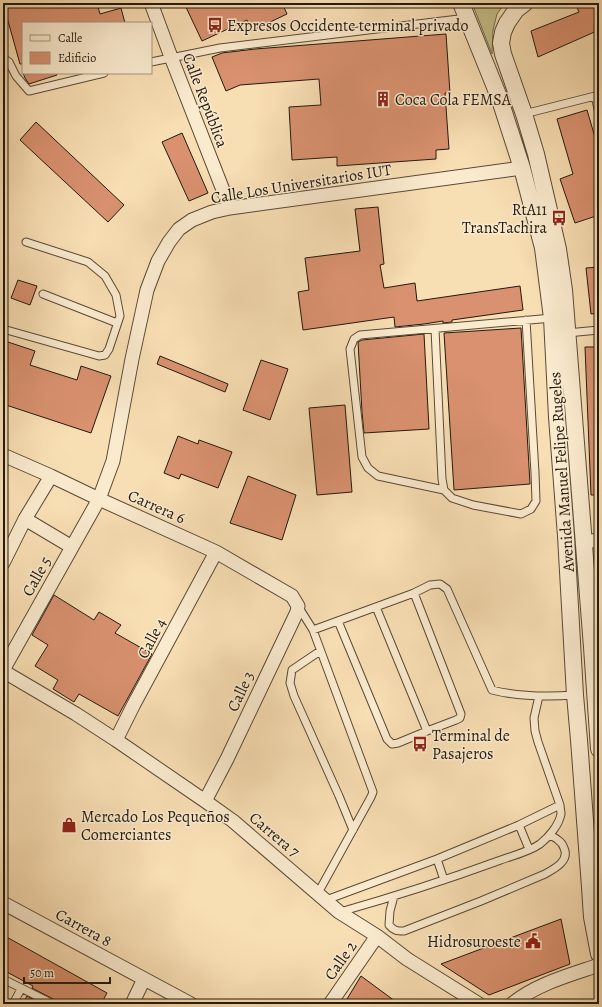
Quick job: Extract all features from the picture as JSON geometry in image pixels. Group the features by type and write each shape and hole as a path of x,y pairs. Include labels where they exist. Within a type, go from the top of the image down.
{"street":[{"name":"Calle República","path":"151,3 230,208"},
{"name":"Avenida Manuel Felipe Rugeles","path":"461,3 498,97 522,168 543,248 552,318 575,695 590,895 592,918 599,954"},
{"name":"Avenida Manuel Felipe Rugeles","path":"525,3 516,10 507,23 501,43 503,54 536,154 558,250 564,290 567,333 591,541 599,749"},
{"name":"Calle Los Universitarios IUT","path":"99,499 112,461 147,290 158,261 169,242 179,230 192,220 212,212 230,208 522,168"},
{"name":"Carrera 6","path":"3,456 51,476 216,552 295,601"},
{"path":"3,563 51,476"},
{"name":"Calle 5","path":"3,670 99,499"},
{"path":"26,519 72,547"},
{"name":"Calle 4","path":"116,740 216,552"},
{"name":"Calle 3","path":"205,801 227,759 296,612 295,601"},
{"name":"Carrera 7","path":"3,670 76,714 205,801 233,821 340,912 377,936 407,959 479,1004"},
{"name":"Carrera 8","path":"3,903 191,1004"},
{"name":"Calle 2","path":"330,1004 377,936"},
{"path":"512,1004 520,997 545,984 599,965"},
{"path":"132,1004 144,979"}],"lane":[{"path":"152,62 220,48 467,18"},
{"path":"3,58 8,62 16,76 29,91 100,74"},
{"path":"524,114 597,96 599,113"},
{"path":"3,329 99,356 105,355 109,349 120,316 116,295 105,276 88,262 26,242"},
{"path":"43,294 118,323"},
{"path":"526,320 536,473 536,500 531,509 521,514 473,506 452,498 444,490 378,476 368,468 362,457 350,349 354,340 360,335 435,329 526,320 552,318"},
{"path":"435,329 442,479 444,490"},
{"path":"567,333 599,330"},
{"path":"313,630 414,593 430,585 440,584 447,589 492,690 502,693 539,696 575,695"},
{"path":"338,621 387,740 392,744 398,743 456,720 460,718 461,714 414,593"},
{"path":"295,601 313,630 373,792 353,830 322,896"},
{"path":"376,607 428,731"},
{"path":"320,651 292,670 290,683 294,696 353,830"},
{"path":"340,912 485,866 540,844 550,835 559,821 561,813 560,805 535,731 534,718 539,696"},
{"path":"322,896 437,859 519,825 560,805"},
{"path":"519,825 529,849"},
{"path":"394,896 390,911 389,925 396,931 404,931 481,902 545,874 563,862 566,852 559,840 550,835"},
{"path":"437,859 444,880"},
{"path":"3,980 53,1004"},
{"path":"13,1004 21,988"}],"shaded area":[{"path":"472,3 505,3 497,14 493,30 492,54"}],"building":[{"path":"3,3 97,3 100,14 121,8 125,22 22,22 22,64 20,64"},
{"name":"Expresos Occidente terminal privado","path":"184,3 282,3 287,14 251,31 247,20 202,41"},
{"path":"575,3 599,3 599,30 538,57 531,31 579,12"},
{"name":"Coca Cola FEMSA","path":"446,34 450,93 445,93 449,149 436,150 436,159 337,166 337,157 292,160 289,107 321,105 319,79 240,85 226,91 212,57 222,53 255,49"},
{"path":"23,74 57,74 29,84"},
{"path":"587,110 599,151 599,215 575,223 560,179 573,174 557,119"},
{"path":"36,122 124,205 108,222 20,140"},
{"path":"182,133 208,193 189,201 162,142"},
{"path":"378,207 384,264 380,265 384,288 415,283 417,301 520,286 523,310 452,320 452,322 443,323 443,321 395,327 394,317 303,330 298,292 309,290 305,258 360,251 355,209"},
{"path":"599,267 599,313 591,314 586,268"},
{"path":"18,280 37,286 30,305 11,298"},
{"path":"521,328 530,484 454,490 444,333"},
{"path":"424,334 429,429 364,433 358,342 362,340"},
{"path":"5,341 35,351 30,365 77,380 81,366 111,376 91,433 3,404 3,347"},
{"path":"585,347 599,347 599,495 591,495"},
{"path":"160,356 228,384 225,392 157,364"},
{"path":"261,360 288,369 270,420 243,410"},
{"path":"345,405 352,492 317,495 309,408"},
{"path":"178,436 198,444 199,440 232,452 218,488 181,474 179,479 164,473"},
{"path":"248,476 296,495 282,540 230,523"},
{"path":"54,595 94,620 99,612 121,625 115,633 152,654 118,716 79,694 74,702 53,689 58,680 35,666 48,645 32,635"},
{"name":"Hidrosuroeste","path":"561,919 570,964 489,995 441,964"},
{"path":"3,935 107,993 101,1004 58,1004 55,1000 32,988 33,986 3,970"},
{"path":"361,976 399,1004 344,1004"},
{"path":"27,996 42,1004 22,1004"}],"place":[{"name":"Expresos Occidente terminal privado","path":"215,25"},
{"name":"Coca Cola FEMSA","path":"383,99"},
{"name":"RtA11 TransTachira","path":"559,218"},
{"name":"Terminal de Pasajeros","path":"420,744"},
{"name":"Mercado Los Pequeños Comerciantes","path":"69,825"},
{"name":"Hidrosuroeste","path":"533,941"}]}
